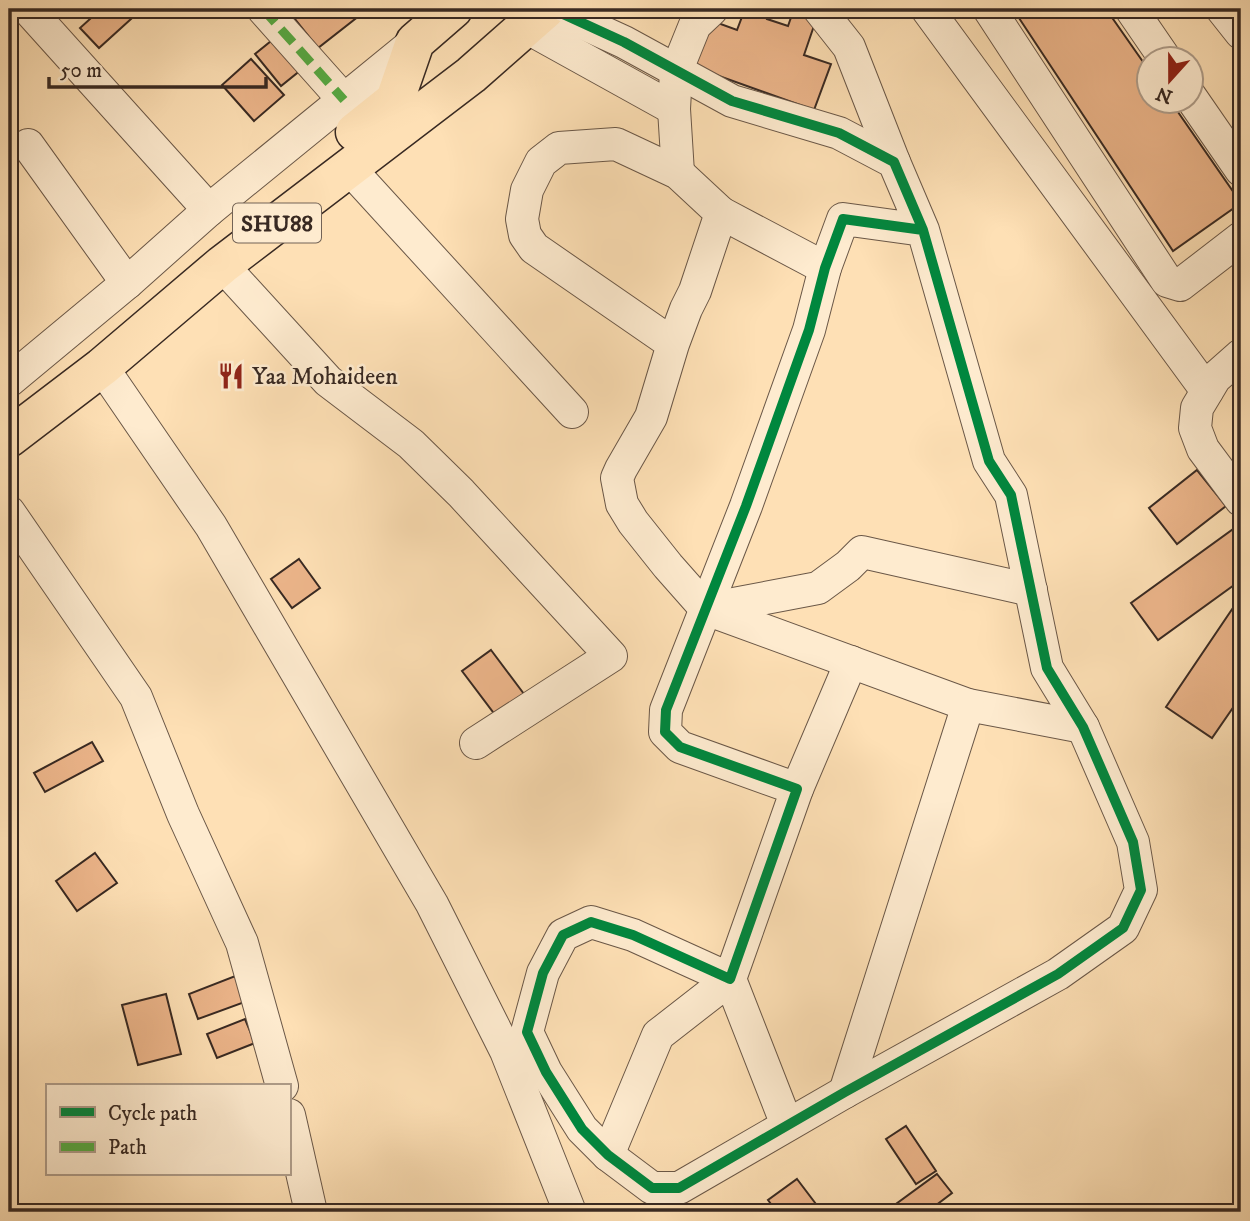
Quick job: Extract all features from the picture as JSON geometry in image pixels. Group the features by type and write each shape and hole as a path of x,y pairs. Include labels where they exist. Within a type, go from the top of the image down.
{"main road":[{"path":"415,42 453,9"},
{"name":"SHU88","path":"9,438 102,367 222,265 471,75 541,15"},
{"name":"SHU88","path":"9,418 395,100 415,42"}],"street":[{"path":"28,9 209,210"},
{"path":"263,9 344,100"},
{"path":"678,173 674,109 676,72 695,25 712,9"},
{"path":"787,1125 730,979 634,935 591,922 563,935 543,973 527,1032 546,1072 582,1129 608,1155 652,1188 679,1188 1058,974 1123,928 1141,890 1132,842 1083,727 1047,668 1011,495 989,461 923,230 849,47 819,9"},
{"path":"928,9 1207,391"},
{"path":"989,9 1167,281 1180,285 1241,238"},
{"path":"1131,9 1156,46"},
{"path":"1223,9 1241,33"},
{"path":"541,15 624,42 732,101 839,133 894,162"},
{"path":"541,15 674,109"},
{"path":"9,382 209,210 415,42"},
{"path":"1204,115 1241,170"},
{"path":"673,344 534,248 525,235 522,219 527,190 541,162 559,148 616,144 678,173 721,213 825,268"},
{"path":"28,145 127,283"},
{"path":"349,168 572,412"},
{"path":"721,213 695,291 673,344 651,417 617,478 622,504 634,522 706,610 968,705 1083,727"},
{"path":"797,789 680,747 666,732 666,710 746,506 809,330 825,268 843,219 923,230"},
{"path":"222,265 328,381 411,444 461,493 611,656 475,743"},
{"path":"1241,355 1215,377 1197,408 1195,428 1203,449 1241,500"},
{"path":"102,367 211,526 432,904 506,1051 570,1212"},
{"path":"9,512 136,697 183,814 242,943 281,1084"},
{"path":"706,610 818,588 862,552 1031,590"},
{"path":"608,1155 658,1035 730,979 797,789 851,662"},
{"path":"845,1092 968,705"},
{"path":"290,1119 311,1212"}],"building":[{"path":"101,9 142,9 99,48 80,28"},
{"path":"297,9 362,9 364,12 318,48 291,14"},
{"path":"745,9 770,9 767,19 788,26 794,9 818,14 804,55 831,64 814,110 691,66 707,19 737,30"},
{"path":"1013,9 1106,9 1134,49 1134,116 1181,116 1241,203 1173,251"},
{"path":"281,33 307,65 281,86 255,54"},
{"path":"251,59 284,95 254,121 222,85"},
{"path":"1197,470 1226,506 1177,544 1149,508"},
{"path":"1236,527 1241,535 1241,580 1158,640 1131,603"},
{"path":"299,559 320,588 292,608 271,579"},
{"path":"1241,596 1241,696 1212,738 1166,707"},
{"path":"491,650 524,694 496,716 462,671"},
{"path":"92,742 103,761 45,792 34,773"},
{"path":"95,853 117,883 77,911 56,881"},
{"path":"243,973 253,999 198,1019 189,994"},
{"path":"166,994 181,1054 138,1065 122,1005"},
{"path":"245,1019 255,1043 217,1058 207,1034"},
{"path":"906,1126 936,1171 916,1184 886,1139"},
{"path":"937,1174 952,1193 927,1212 885,1212"},
{"path":"797,1179 822,1212 777,1212 768,1200"}],"marked path":[{"path":"263,9 344,100"}],"cycle path":[{"path":"552,9 624,42 732,101 839,133 894,162 923,230 989,461 1011,495 1047,668 1083,727 1133,842 1141,890 1123,928 1058,974 679,1188 652,1188 608,1155 582,1129 546,1072 527,1032 543,973 563,935 591,922 633,935 730,979 797,789 680,747 665,732 666,710 746,506 809,330 825,268 843,219 923,230"}],"place":[{"name":"Yaa Mohaideen","path":"231,376"}]}
